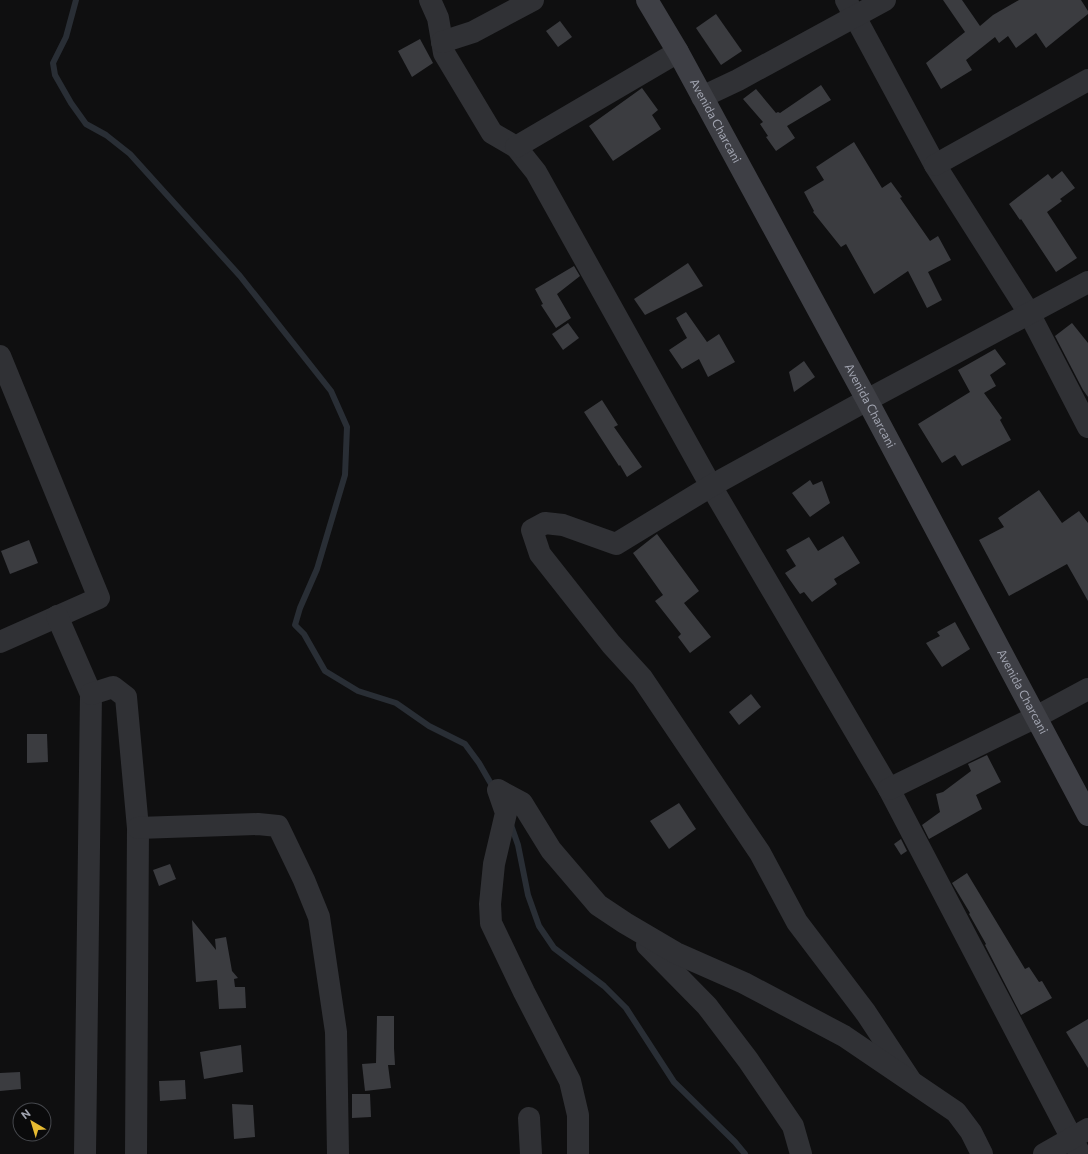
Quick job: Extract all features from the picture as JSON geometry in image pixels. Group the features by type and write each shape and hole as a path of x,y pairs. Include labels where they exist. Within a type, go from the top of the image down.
{"main road":[{"name":"Avenida Charcani","path":"647,0 678,52 867,400 1088,814"}],"street":[{"path":"430,0 438,18 444,53 492,133 516,147 536,172 712,486 888,789 1080,1140 1044,1154"},
{"path":"442,42 473,32 533,0"},
{"path":"702,97 738,80 850,8 885,0"},
{"path":"850,8 935,165 1030,313 1088,427"},
{"path":"516,147 678,52"},
{"path":"935,165 1088,80"},
{"path":"911,1081 866,1013 797,922 760,853 642,678 611,644 540,554 532,530 545,522 563,525 616,544 712,486 867,400 1088,282"},
{"path":"0,356 99,598 0,642"},
{"path":"57,616 91,694 85,1154"},
{"path":"91,694 113,687 126,696 138,828 136,1154"},
{"path":"888,789 1036,717 1088,689"},
{"path":"578,1154 578,1115 570,1081 524,992 492,923 490,904 494,864 506,812 498,790 522,803 552,850 598,905 676,954 744,983 844,1036 956,1112 971,1132 982,1154"},
{"path":"138,828 258,824 278,826 304,880 319,917 336,1032 338,1154"},
{"path":"625,923 707,1006 748,1060 793,1126 802,1154"},
{"path":"529,1118 531,1154"}],"building":[{"path":"943,0 962,0 980,26 993,15 1019,0 1081,0 1088,11 1088,14 1046,48 1036,33 1016,48 1008,36 999,43 995,37 966,60 972,70 941,89 926,63 965,32"},
{"path":"716,14 742,51 721,65 696,28"},
{"path":"560,21 572,37 558,47 546,31"},
{"path":"420,39 433,63 412,77 398,51"},
{"path":"821,85 831,100 787,126 795,138 776,151 766,137 768,136 760,124 763,122 743,99 756,89 776,113 780,113"},
{"path":"642,88 658,110 652,115 661,129 613,161 589,126"},
{"path":"854,142 882,188 891,182 902,197 900,198 930,241 938,236 951,260 928,272 942,300 927,308 908,271 874,294 846,244 841,247 813,212 814,211 804,192 824,180 816,167"},
{"path":"1062,171 1075,188 1060,199 1062,201 1047,212 1077,258 1056,272 1021,219 1020,220 1009,204 1048,174 1052,179"},
{"path":"688,263 703,286 645,315 634,299"},
{"path":"574,266 580,276 557,294 571,318 556,328 541,305 543,304 535,289"},
{"path":"686,312 707,342 719,334 735,362 708,377 699,359 682,369 669,350 687,338 676,318"},
{"path":"568,323 579,338 563,350 552,334"},
{"path":"1072,323 1088,343 1088,397 1055,336"},
{"path":"995,349 1006,364 990,375 996,386 984,393 1002,418 1000,420 1011,440 962,466 955,455 942,463 918,424 970,392 958,370"},
{"path":"804,361 815,377 794,392 789,372"},
{"path":"602,400 618,425 614,427 642,467 627,477 584,412"},
{"path":"810,480 813,485 822,481 830,503 810,517 792,493"},
{"path":"1039,490 1062,523 1079,511 1088,523 1088,601 1067,564 1009,596 979,540 1004,527 998,518"},
{"path":"657,534 699,591 684,603 711,637 690,653 678,637 681,634 655,601 663,595 633,553"},
{"path":"843,536 860,563 834,579 837,584 812,602 804,592 800,594 785,573 796,566 786,550 809,537 818,551"},
{"path":"29,540 38,563 10,574 1,551"},
{"path":"955,622 970,649 942,667 926,643 940,636 937,632"},
{"path":"751,694 761,707 739,725 729,712"},
{"path":"27,734 47,734 48,762 27,763"},
{"path":"987,755 1001,782 976,795 982,809 929,839 922,825 940,812 936,794 943,792 971,771 968,764"},
{"path":"679,803 696,829 669,849 650,821"},
{"path":"901,839 907,851 901,855 894,844"},
{"path":"170,864 176,879 159,886 153,870"},
{"path":"967,873 1025,969 1029,967 1039,982 1042,981 1052,998 1021,1015 985,945 986,944 969,914 970,913 952,883"},
{"path":"192,920 216,950 215,939 226,937 232,971 238,978 234,979 235,987 245,987 246,1008 219,1009 217,980 196,982"},
{"path":"377,1016 394,1016 395,1065 388,1065 391,1088 365,1091 362,1064 376,1063"},
{"path":"1088,1019 1088,1068 1066,1032"},
{"path":"241,1045 243,1072 204,1079 200,1052"},
{"path":"20,1072 21,1089 0,1091 0,1073"},
{"path":"185,1080 186,1099 160,1101 159,1081"},
{"path":"352,1094 370,1094 371,1117 352,1118"},
{"path":"232,1104 253,1105 255,1137 234,1139"}],"waterway":[{"path":"76,0 66,37 53,63 55,75 71,103 86,124 106,135 130,154 240,276 331,391 347,427 345,475 317,569 300,608 295,625 304,634 325,671 358,691 396,703 429,726 465,744 479,763 494,789"},
{"path":"511,825 518,845 528,895 539,926 554,948 604,986 626,1008 674,1082 735,1142 745,1154"}]}
